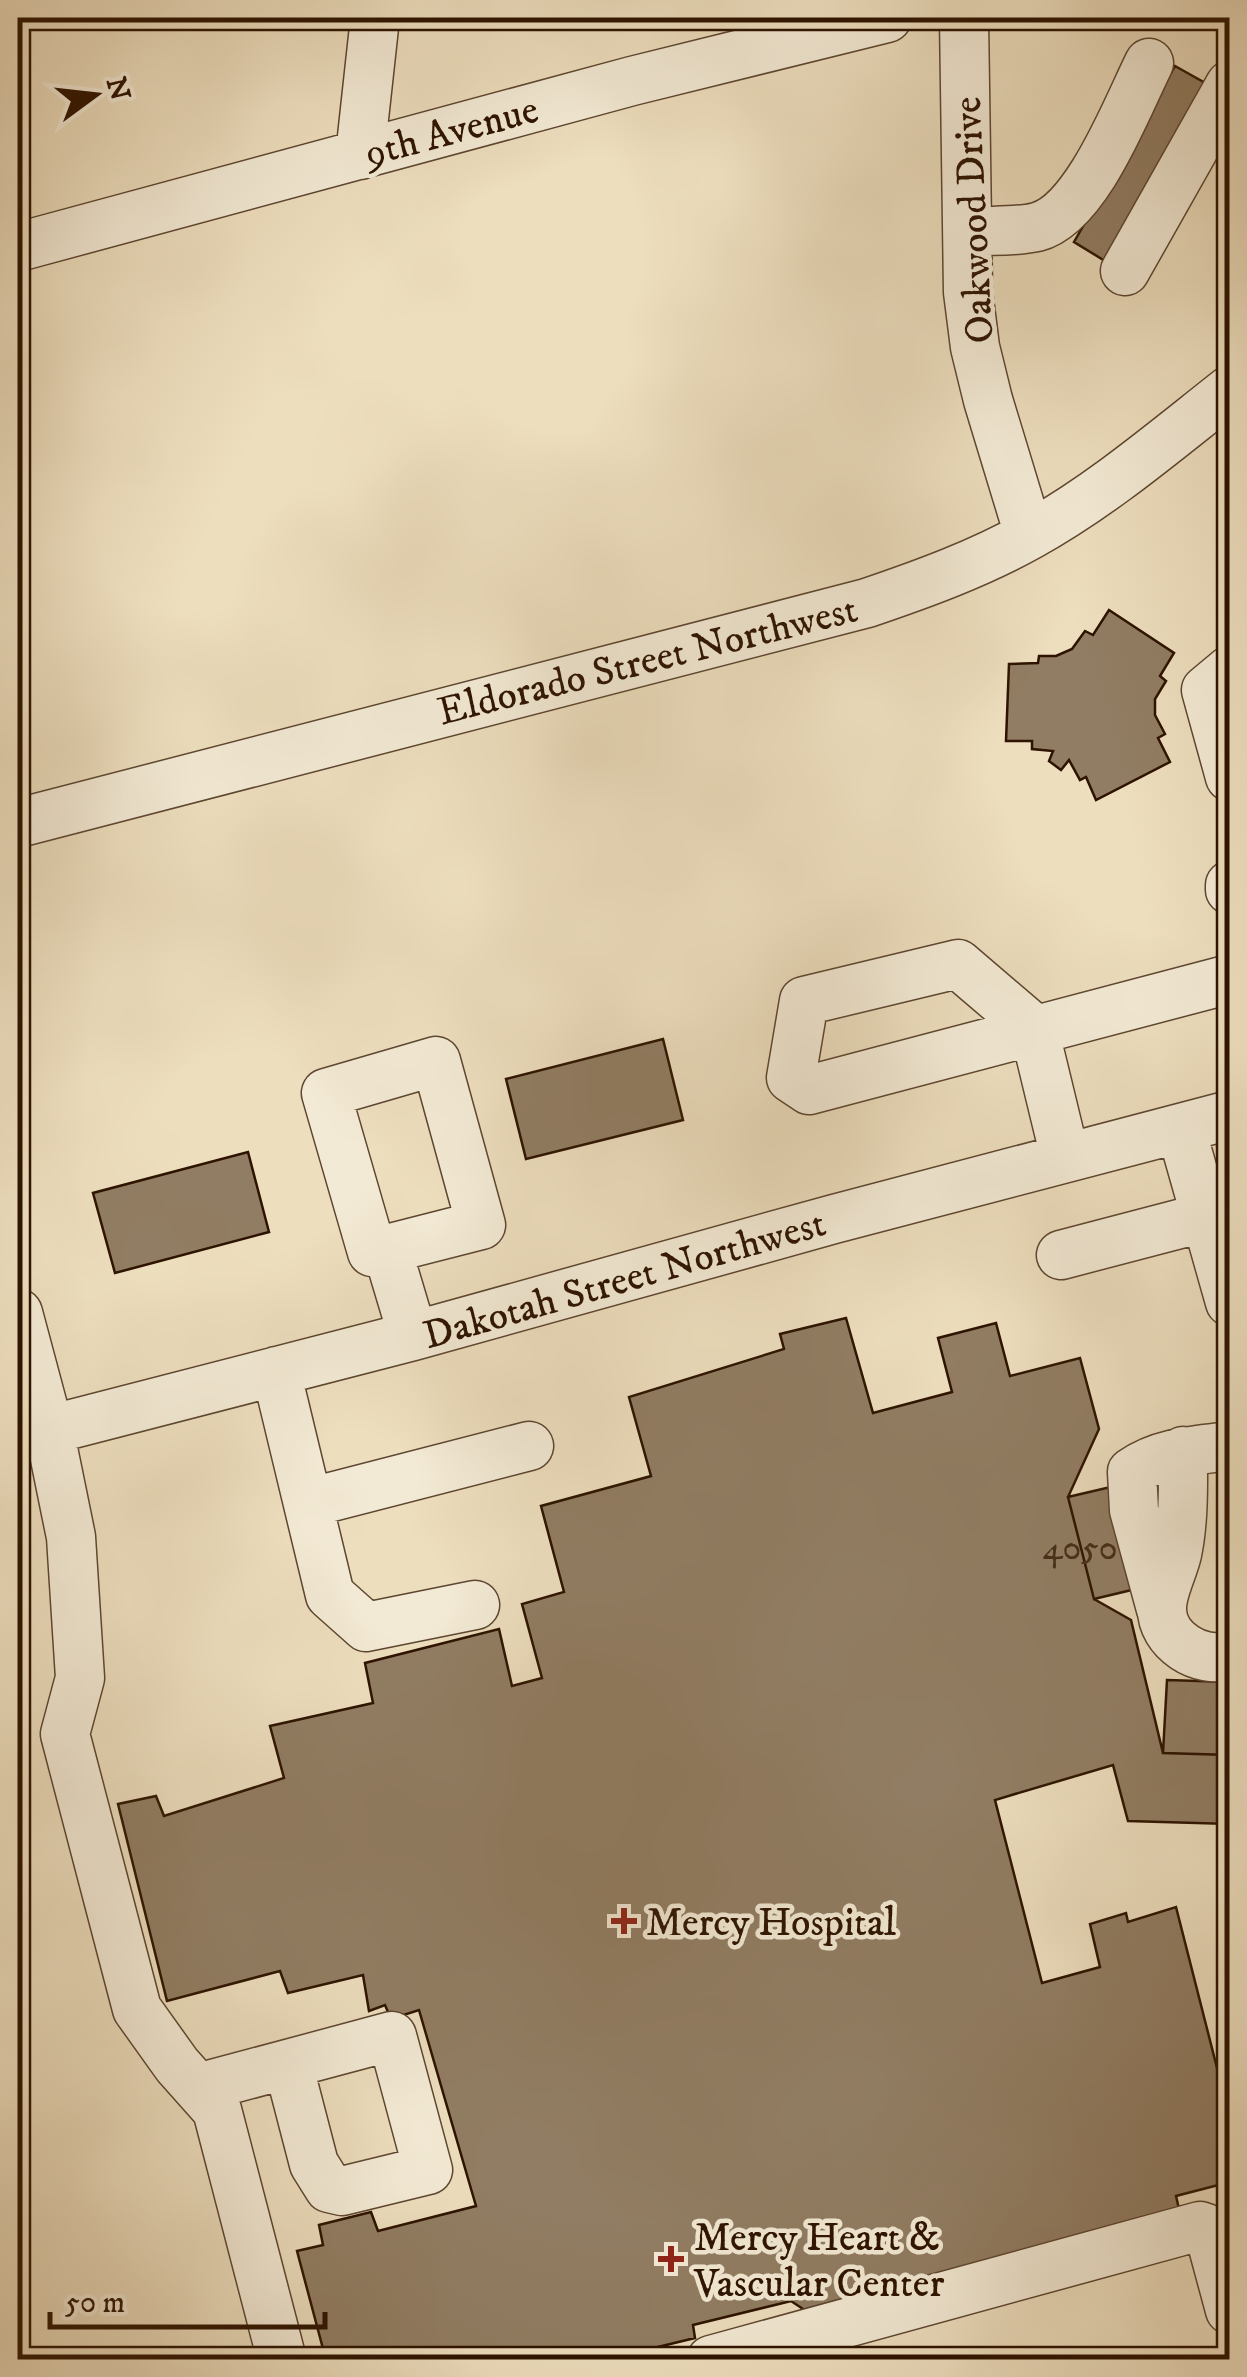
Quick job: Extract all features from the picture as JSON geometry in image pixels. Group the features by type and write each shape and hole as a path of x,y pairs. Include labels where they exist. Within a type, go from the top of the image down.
{"street":[{"path":"360,154 375,18"},
{"name":"9th Avenue","path":"18,247 886,18"},
{"name":"Oakwood Drive","path":"964,18 968,292 975,347 1029,535"},
{"path":"968,232 1039,227 1065,211 1091,178 1149,63"},
{"path":"1125,272 1230,85"},
{"name":"Eldorado Street Northwest","path":"18,823 867,603 949,575 1088,500 1230,390"},
{"path":"1230,670 1206,690 1230,777"},
{"path":"1065,1157 1034,1029 1230,979"},
{"name":"Dakotah Street Northwest","path":"33,1434 413,1336 1230,1115"},
{"path":"1182,1129 1230,1302"},
{"path":"1061,1256 1206,1218"},
{"path":"387,1249 413,1336"},
{"path":"18,1313 33,1434 71,1537 80,1678 65,1734 136,2009 217,2110 282,2360"},
{"path":"276,1371 330,1595 366,1627 475,1605"},
{"path":"308,1503 529,1446"},
{"path":"1206,1449 1162,1609 1170,1635 1188,1651 1221,1658 1230,1655"},
{"path":"198,2088 288,2064"},
{"path":"711,2360 1200,2226 1210,2236 1230,2310"}],"building":[{"path":"1175,66 1207,84 1105,261 1074,242"},
{"path":"1109,610 1174,653 1160,676 1166,681 1155,699 1155,715 1165,734 1158,738 1170,762 1096,800 1086,777 1080,780 1069,760 1061,770 1049,761 1053,751 1032,749 1032,741 1006,741 1009,664 1038,663 1039,656 1056,656 1072,649 1085,631 1093,635"},
{"path":"663,1039 683,1120 526,1159 506,1079"},
{"path":"248,1152 269,1232 115,1273 93,1193"},
{"path":"846,1318 873,1413 952,1392 938,1338 996,1323 1010,1376 1080,1358 1099,1429 1068,1497 1094,1599 1131,1620 1163,1753 1230,1755 1230,1824 1128,1821 1113,1765 995,1800 1042,1983 1100,1967 1090,1924 1126,1913 1128,1922 1176,1907 1230,2119 1230,2182 1176,2196 1179,2209 806,2311 791,2301 693,2325 695,2338 633,2353 633,2360 326,2360 297,2251 323,2245 319,2225 371,2212 378,2231 476,2206 419,2010 391,2019 385,2005 369,2011 363,1975 288,1993 280,1971 167,2001 118,1804 156,1796 164,1816 284,1778 270,1726 373,1703 365,1663 499,1629 512,1686 542,1678 522,1604 564,1592 541,1506 651,1476 629,1397 784,1349 780,1334"},
{"path":"1115,1486 1140,1588 1094,1599 1068,1497"},
{"path":"1167,1680 1230,1682 1230,1755 1163,1753"}],"place":[{"name":"Mercy Hospital","path":"624,1921"},
{"name":"Mercy Heart & Vascular Center","path":"671,2259"}]}
